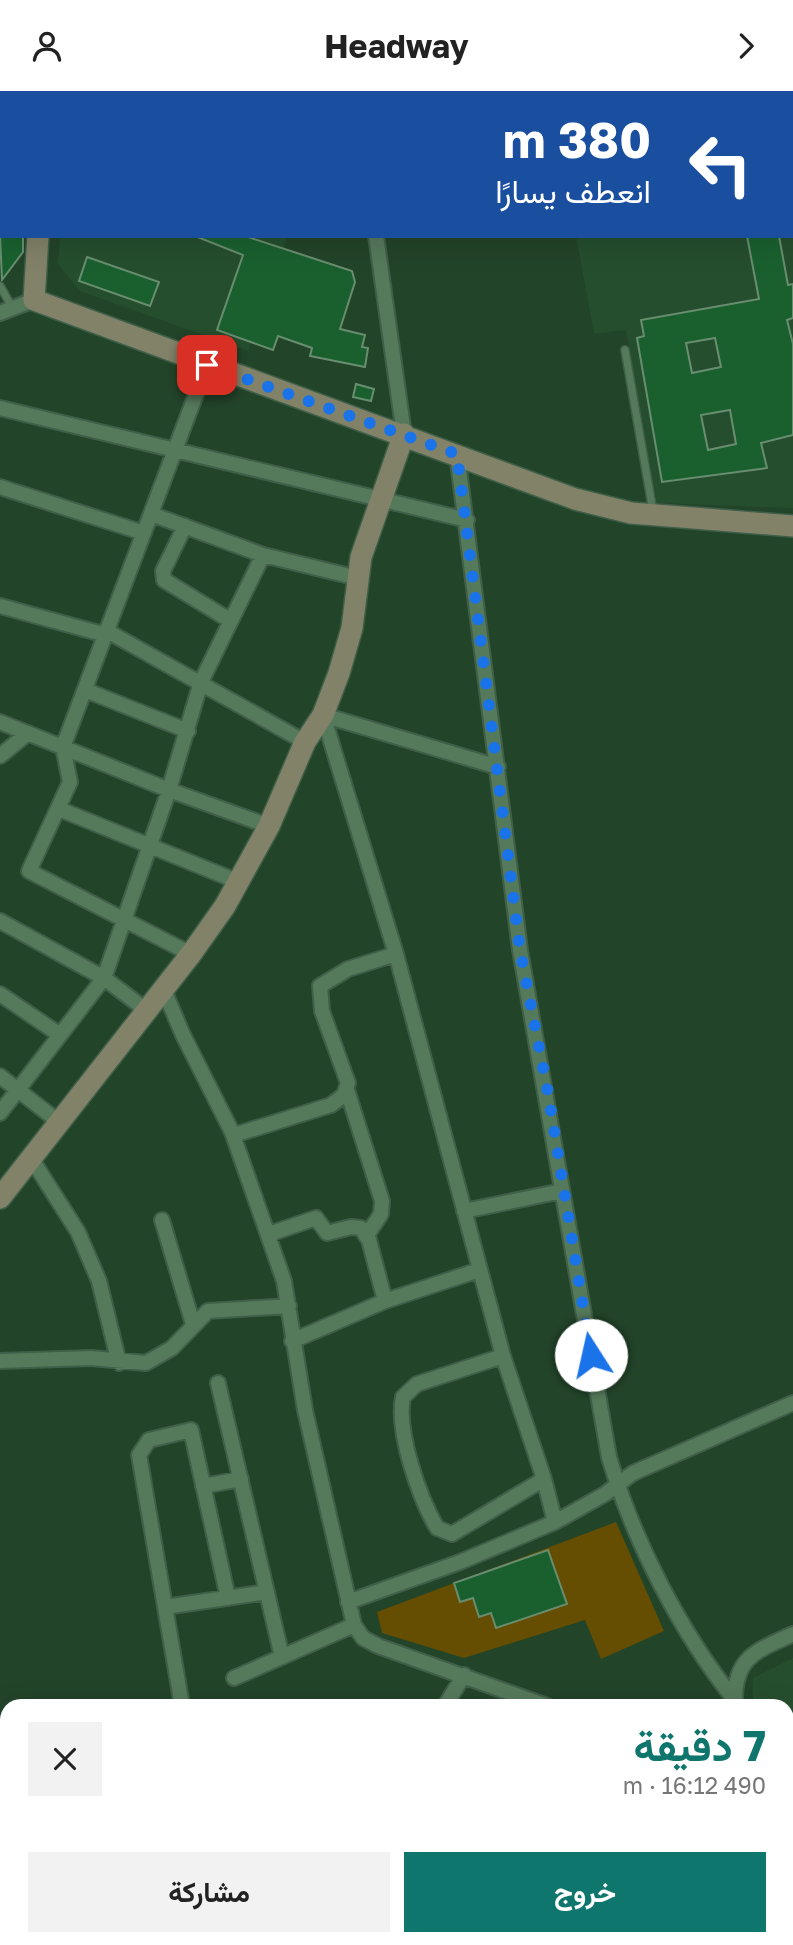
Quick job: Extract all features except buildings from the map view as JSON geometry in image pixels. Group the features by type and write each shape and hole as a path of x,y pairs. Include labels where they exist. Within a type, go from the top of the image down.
{"street":[{"path":"34,300 38,238"},
{"path":"0,1198 191,954 239,882 269,826 305,742 323,715 347,650 362,557 404,434 376,238"},
{"path":"6,310 34,300 575,499 654,516 793,526"},
{"path":"191,954 29,871 59,809 71,774 64,747 207,365"},
{"path":"0,408 467,520"},
{"path":"457,454 520,950 548,1093 562,1191 603,1425 622,1501 677,1612 705,1661 732,1699"},
{"path":"0,487 144,533"},
{"path":"151,514 263,555 358,578"},
{"path":"185,526 163,572 164,580 231,621"},
{"path":"0,1113 104,978 169,790 201,682 263,555"},
{"path":"0,606 106,633 201,682 305,742"},
{"path":"85,690 188,731"},
{"path":"323,715 498,767"},
{"path":"323,715 396,954 503,1356 544,1479 555,1522"},
{"path":"0,722 169,790 269,826"},
{"path":"0,756 28,733"},
{"path":"59,809 239,882"},
{"path":"0,921 104,978 146,1010"},
{"path":"367,1235 381,1214 382,1201 347,1090 345,1070 322,1011 320,986 348,969 396,954"},
{"path":"163,988 183,1035 234,1135 268,1234 289,1306 292,1341 354,1625 363,1638 378,1646 528,1699"},
{"path":"0,994 60,1035"},
{"path":"0,1076 59,1122"},
{"path":"234,1135 331,1104 347,1090"},
{"path":"31,1158 78,1232 99,1281 119,1363"},
{"path":"464,1212 562,1191"},
{"path":"268,1234 316,1218 327,1233 355,1226 367,1235 385,1301"},
{"path":"162,1220 193,1324"},
{"path":"292,1341 385,1301 479,1270"},
{"path":"0,1361 56,1358 146,1363 173,1348 203,1314 214,1310 289,1306"},
{"path":"503,1356 417,1384 403,1397 401,1417 425,1504 437,1528 452,1534 544,1479"},
{"path":"218,1383 282,1657"},
{"path":"348,1602 460,1562 555,1522 605,1494 633,1473 793,1403"},
{"path":"181,1699 139,1455 149,1440 191,1430 228,1598"},
{"path":"203,1486 241,1479"},
{"path":"165,1607 267,1592"},
{"path":"234,1678 354,1625"},
{"path":"735,1699 736,1679 744,1661 753,1653 793,1634"},
{"path":"449,1699 464,1675"}],"lane":[{"path":"0,286 6,310"},
{"path":"625,350 654,516"}],"shaded area":[{"path":"60,238 287,238 248,351 80,291 58,264"},
{"path":"576,238 793,238 793,508 657,503 626,330 594,334"},
{"path":"616,1522 664,1631 601,1659 585,1620 464,1658 382,1633 377,1612"},
{"path":"793,1658 793,1699 753,1699 753,1678"}],"route":[{"path":"207,365 457,454 520,950 548,1093 591,1355"}]}
